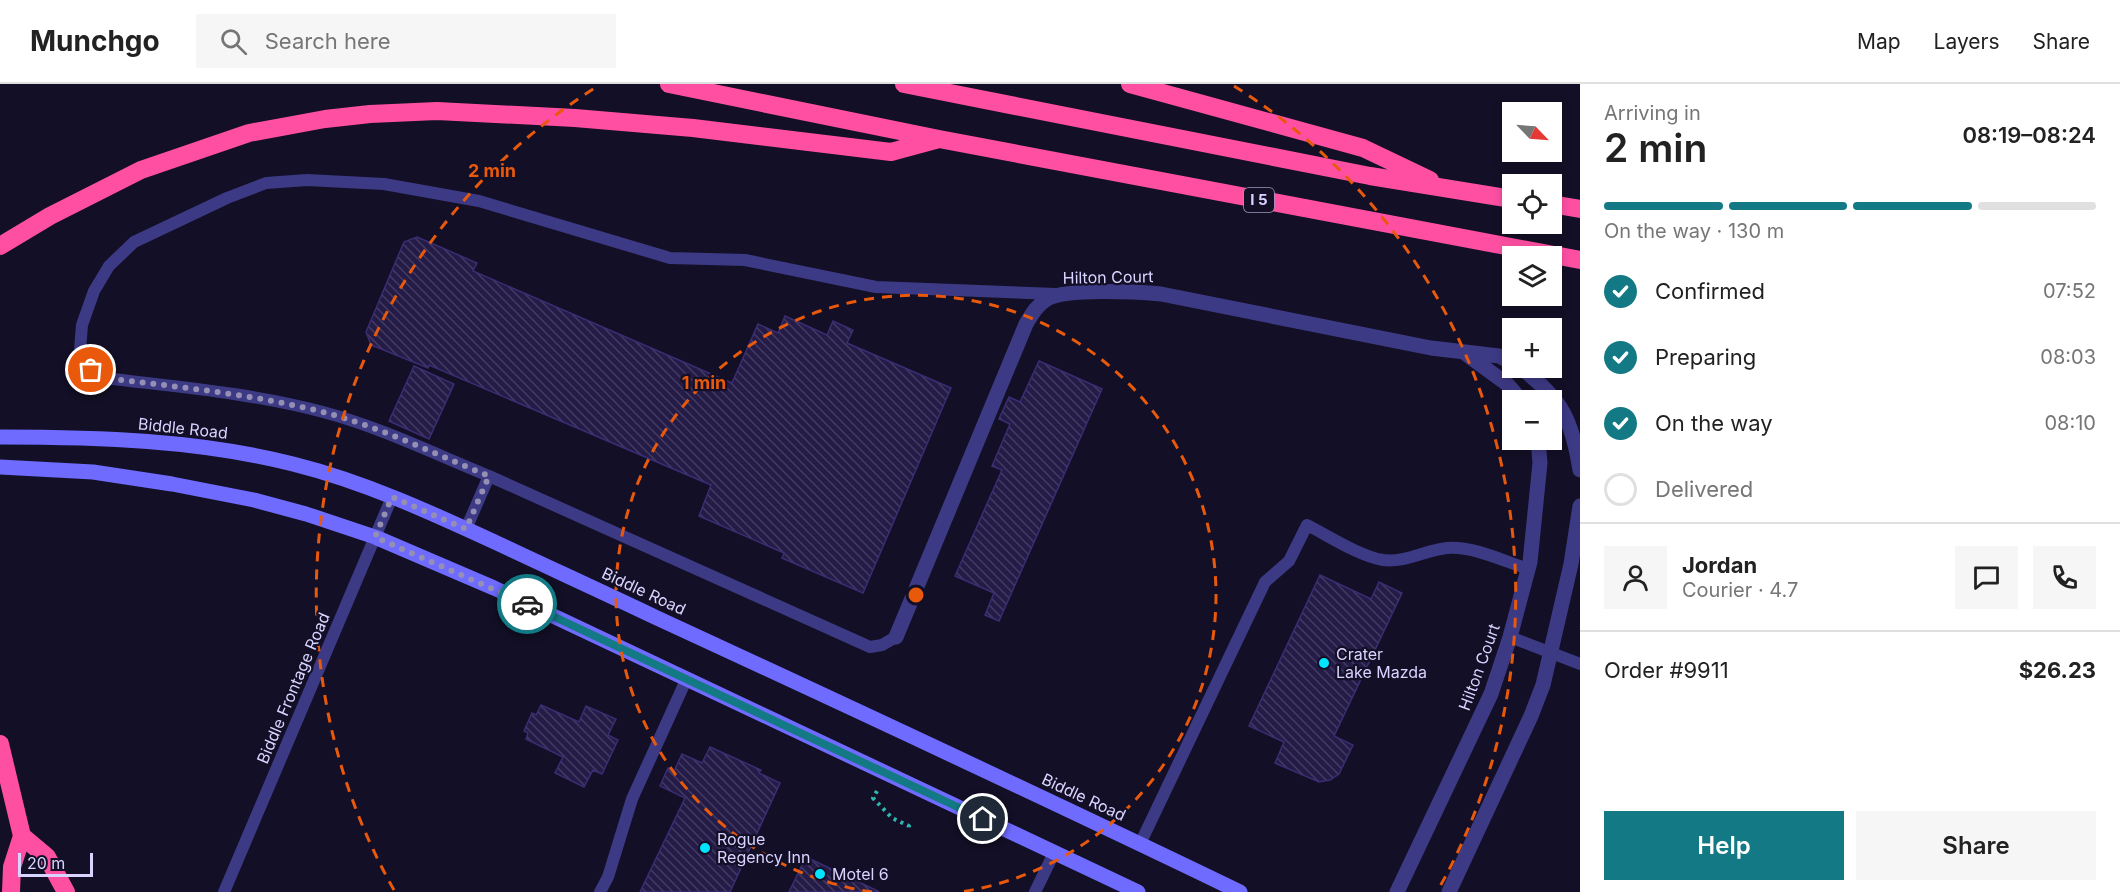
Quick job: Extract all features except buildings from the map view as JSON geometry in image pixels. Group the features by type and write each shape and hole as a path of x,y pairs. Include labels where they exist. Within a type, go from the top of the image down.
{"highway":[{"name":"I 5","path":"669,84 939,139 1580,260"},
{"path":"904,84 1370,176 1502,197"},
{"path":"1130,84 1363,148 1451,189"},
{"path":"0,246 50,216 141,170 249,133 325,119 437,111 564,117 693,128 891,152 939,139"},
{"path":"1562,206 1580,208"},
{"path":"0,744 22,836 12,867 12,892"},
{"path":"22,836 47,857 66,892"}],"main road":[{"name":"Biddle Road","path":"0,437 72,437 140,441 234,452 336,476 466,529 859,710 1240,892"},
{"path":"0,467 93,472 172,484 254,500 375,537 494,588 1138,892"}],"street":[{"name":"Hilton Court","path":"896,637 1026,324 1035,309 1048,299 1060,294 1131,292 1161,294 1431,348 1502,358"},
{"name":"Hilton Court","path":"1464,353 1512,390"},
{"path":"1534,378 1544,386 1564,412 1576,447 1580,470"},
{"name":"Hilton Court","path":"1397,892 1491,694 1510,637 1528,568 1540,463 1539,450"},
{"path":"1449,892 1532,716 1552,653 1571,564 1580,506"}],"lane":[{"path":"896,637 882,645 870,647 489,476 380,431 323,412 245,396 105,378 91,370 80,350 82,325 94,291 109,266 134,242 266,183 307,180 384,183 479,201 670,258 745,260 876,287 1060,294"},
{"path":"466,529 489,476"},
{"name":"Biddle Frontage Road","path":"224,892 392,497"},
{"path":"1140,844 1264,582 1289,561 1307,525 1364,554 1384,560 1412,558 1446,548 1464,548 1528,568"},
{"path":"1510,637 1580,664"},
{"path":"600,892 608,877 632,799 687,678"},
{"path":"1035,892 1054,853"}],"path":[{"path":"877,791 873,798 892,818 909,826 908,828"}],"way so far":[{"path":"91,370 105,378 245,396 323,412 380,431 489,476 466,529 392,497 375,537 527,604"}],"place":[{"name":"Crater Lake Mazda","path":"1324,663"},
{"name":"Rogue Regency Inn","path":"705,848"},
{"name":"Motel 6","path":"820,874"}],"route":[{"path":"527,604 983,819"}]}
